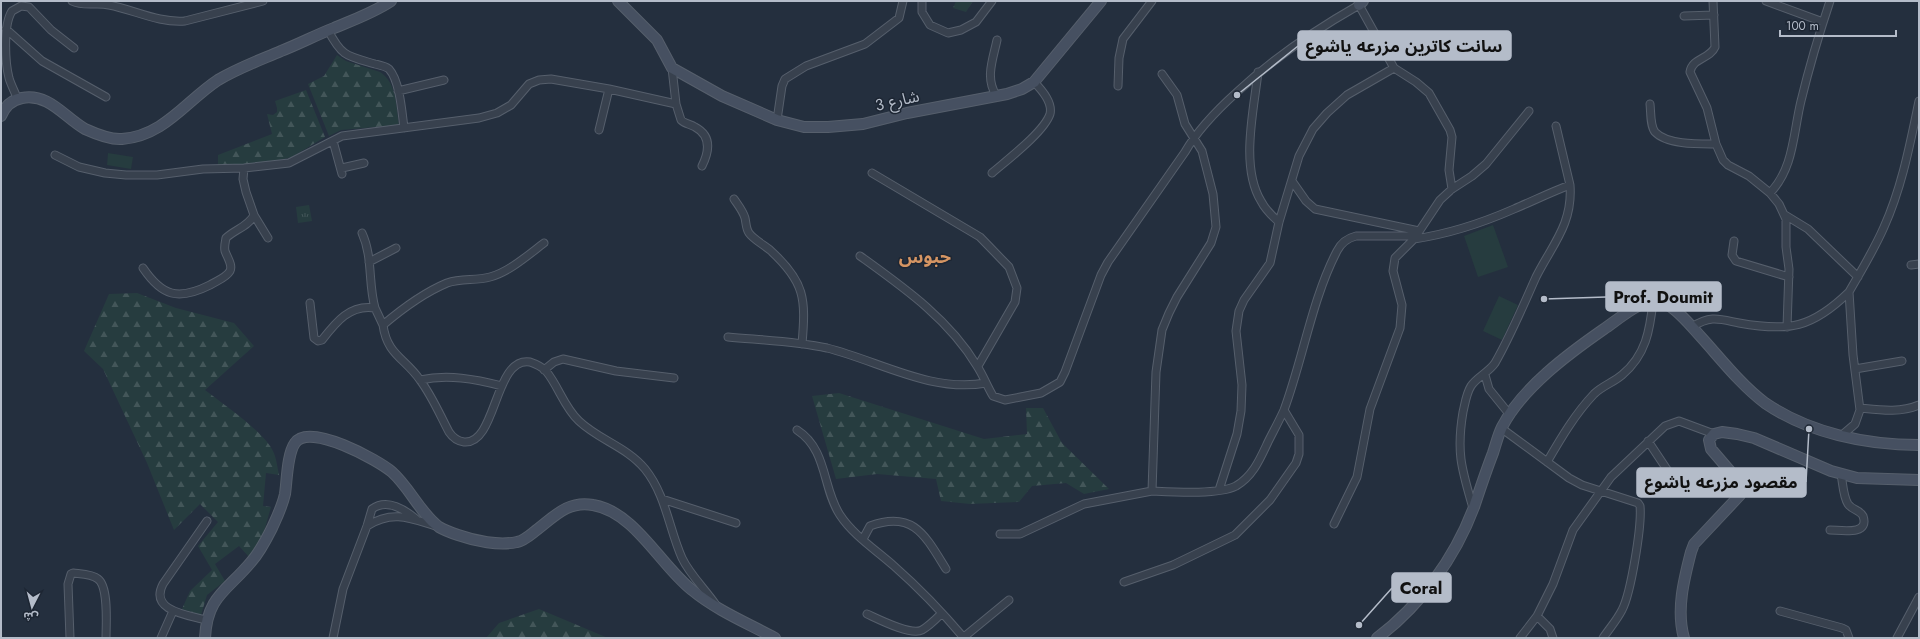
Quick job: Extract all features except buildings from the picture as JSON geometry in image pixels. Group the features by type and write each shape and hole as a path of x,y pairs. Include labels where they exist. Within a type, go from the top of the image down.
{"street":[{"path":"72,1 82,4 107,4 154,19 185,22 263,1"},
{"path":"1,116 9,103 17,98 37,97 46,101 84,128 111,138 137,137 149,133 168,122 198,94 231,73 368,14 391,1"},
{"path":"618,1 657,40 672,68 676,104 681,120 700,130 707,140 708,153 702,166"},
{"path":"777,120 782,86 786,79 806,66 865,44 899,18 903,1"},
{"path":"922,1 922,12 930,25 948,33 961,30 976,22 992,1"},
{"name":"شارع 3","path":"672,68 722,96 777,120 804,127 849,126 996,95 1007,94 1034,82 1101,1"},
{"path":"1118,86 1119,58 1123,39 1152,1"},
{"path":"1712,1 1715,38 1714,50 1710,55 1694,64 1690,70 1707,108 1716,144 1722,158 1728,165 1742,172 1770,193 1785,215 1788,225 1786,247 1789,277 1786,307 1787,327"},
{"path":"1766,1 1823,22"},
{"path":"1770,193 1779,182 1788,164 1801,102 1830,1"},
{"path":"860,256 911,293 933,313 963,345 978,366 993,396 1005,400 1041,393 1060,382 1066,372 1105,268 1185,152 1193,137 1223,104 1258,72 1316,30 1360,2 1394,68 1416,82 1428,93 1450,130 1452,137 1449,170 1452,189"},
{"path":"17,98 4,65 6,29 12,11 21,6 29,7 51,30 74,48"},
{"path":"1684,16 1714,15"},
{"path":"6,29 42,61 106,97"},
{"path":"328,30 338,49 348,57 382,66 390,70 398,91 404,128"},
{"path":"996,95 990,86 990,69 997,40"},
{"path":"1219,490 1237,434 1241,411 1242,385 1236,332 1239,311 1244,300 1270,263 1279,222 1299,156 1306,139 1327,113 1347,95 1394,68"},
{"path":"1258,72 1252,122 1250,168 1255,189 1261,201 1279,222"},
{"path":"1152,491 1156,372 1162,330 1177,297 1211,243 1216,227 1213,194 1200,146 1186,124 1177,95 1162,74"},
{"path":"56,155 79,166 105,173 126,175 157,175 203,168 244,168 289,163 342,136 479,118 497,113 511,105 529,84 539,80 551,79 609,89 676,104"},
{"path":"398,91 444,80"},
{"path":"992,173 1041,128 1050,113 1048,100 1034,82"},
{"path":"599,130 609,89"},
{"path":"1692,326 1703,320 1714,318 1753,325 1787,327 1812,321 1836,305 1849,292 1882,232 1893,203 1908,154 1919,101"},
{"path":"1650,104 1654,128 1658,134 1684,143 1716,144"},
{"path":"1334,524 1357,477 1370,409 1400,328 1402,305 1393,276 1394,262 1398,254 1417,235 1434,207 1452,189 1472,176 1486,164 1529,111"},
{"path":"1473,508 1461,465 1459,440 1465,401 1472,385 1485,375 1496,363 1538,275 1563,229 1570,203 1570,184 1556,126"},
{"path":"332,141 342,171 364,163"},
{"path":"244,168 246,192 254,215 268,238"},
{"path":"872,173 980,237 1009,267 1017,288 1015,302 978,366"},
{"path":"1292,181 1306,201 1315,209 1417,235"},
{"path":"1000,534 1020,534 1084,504 1152,491 1197,492 1219,490 1235,486 1247,479 1256,467 1284,410 1324,285 1341,246 1348,239 1356,236 1451,233 1514,210 1570,184"},
{"path":"734,199 744,216 749,233 788,266 797,280 801,290 803,306 804,319 802,344"},
{"path":"143,268 151,280 164,292 176,294 191,293 201,289 223,278 229,273 231,269 225,250 226,238 250,221 254,215"},
{"path":"1785,215 1808,229 1858,277"},
{"path":"362,233 369,249 370,286 374,308 384,325 386,340 389,347 420,380 453,438 471,442 481,434 502,386 509,374 521,362 536,364 544,370 566,407 578,421 595,435 631,455 645,469 662,499 683,560 719,608"},
{"path":"1734,241 1732,255 1736,261 1789,277"},
{"path":"384,325 407,305 446,284 467,278 490,277 500,273 544,243"},
{"path":"369,262 396,248"},
{"path":"1911,265 1919,264"},
{"path":"1841,436 1857,422 1860,408 1855,368 1849,292"},
{"path":"1547,462 1577,412 1596,392 1622,375 1637,359 1645,347 1653,301"},
{"path":"1377,638 1406,613 1427,590 1462,537 1501,428 1521,400 1567,356 1625,315 1653,301 1669,305 1692,326 1748,388 1766,403 1798,421 1841,436 1876,442 1919,445"},
{"path":"310,303 314,338 318,341 322,340 342,317 354,309 362,306 374,308"},
{"path":"728,337 802,344 843,352 885,368 931,381 954,385 986,383"},
{"path":"544,370 554,362 563,359 616,371 674,378"},
{"path":"1855,368 1902,362"},
{"path":"1485,375 1489,389 1510,415"},
{"path":"420,380 444,377 460,378 502,386"},
{"path":"1860,408 1892,411 1909,409 1919,405"},
{"path":"1124,582 1173,565 1235,535 1270,500 1296,463 1298,454 1299,435 1284,410"},
{"path":"1520,638 1537,616 1553,584 1573,530 1611,477 1665,426 1679,421 1714,434 1722,432 1754,438 1841,474 1857,478 1919,480"},
{"path":"1501,428 1569,478 1582,485 1638,503 1640,508 1636,556 1625,602 1622,610 1603,638"},
{"path":"797,430 806,436 814,445 840,514 846,523 910,580 964,638 1009,600"},
{"path":"1684,638 1681,627 1681,602 1694,544 1740,495 1743,488 1710,449 1709,440 1714,434"},
{"path":"205,638 206,620 212,604 256,556 279,514 284,496 291,453 295,443 299,439 306,436 322,438 379,462 394,474 439,527"},
{"path":"1648,441 1672,478"},
{"path":"1830,530 1853,531 1862,527 1863,523 1860,512 1848,504 1843,489 1841,474"},
{"path":"662,499 736,523"},
{"path":"367,526 376,520 390,516 416,519 459,536 487,542 518,542 527,538 567,507 578,504 594,505 616,514 635,529 679,579 693,591 719,608 775,638"},
{"path":"333,638 343,589 372,509 380,505 400,507 416,519"},
{"path":"863,539 870,526 886,520 907,522 918,530 926,539 946,568"},
{"path":"206,620 173,611 164,606 161,601 160,588 207,521"},
{"path":"70,638 68,584 71,574 73,573 94,577 102,583 105,599 106,638"},
{"path":"1897,638 1919,597"},
{"path":"161,638 173,611"},
{"path":"1780,611 1842,628 1846,630 1849,638"},
{"path":"867,614 913,632 922,631 942,614"},
{"path":"1537,616 1550,629 1553,638"}],"green space":[{"path":"956,1 973,1 966,12 953,8"},
{"path":"337,55 346,61 380,72 386,77 390,82 395,96 399,125 341,130 329,136 308,84 324,76"},
{"path":"306,90 325,137 292,157 250,167 218,166 218,155 272,134 267,114 273,115 277,112 275,101"},
{"path":"108,153 133,157 131,169 107,165"},
{"path":"309,205 312,221 298,223 296,207"},
{"path":"1493,225 1508,267 1478,277 1464,236"},
{"path":"137,293 176,308 234,323 254,346 205,390 240,416 264,439 274,452 279,475 266,473 263,506 271,507 263,535 250,558 239,546 215,564 225,581 207,595 201,615 182,609 190,591 212,570 198,546 218,522 200,504 174,530 147,463 103,369 84,351 109,294"},
{"path":"1499,296 1518,305 1502,340 1483,331"},
{"path":"839,393 984,439 1027,434 1026,408 1043,408 1062,443 1109,489 1084,494 1066,483 1032,486 1019,502 970,504 941,501 936,479 877,474 836,479 812,396"},
{"path":"539,609 608,638 486,638 499,623"}],"place":[{"name":"سانت كاترين مزرعه ياشوع","path":"1237,95"},
{"name":"Prof. Doumit","path":"1544,299"},
{"name":"مقصود مزرعه ياشوع","path":"1809,429"},
{"name":"Coral","path":"1359,625"}],"district":[{"name":"حبوس","path":"925,257"}]}
